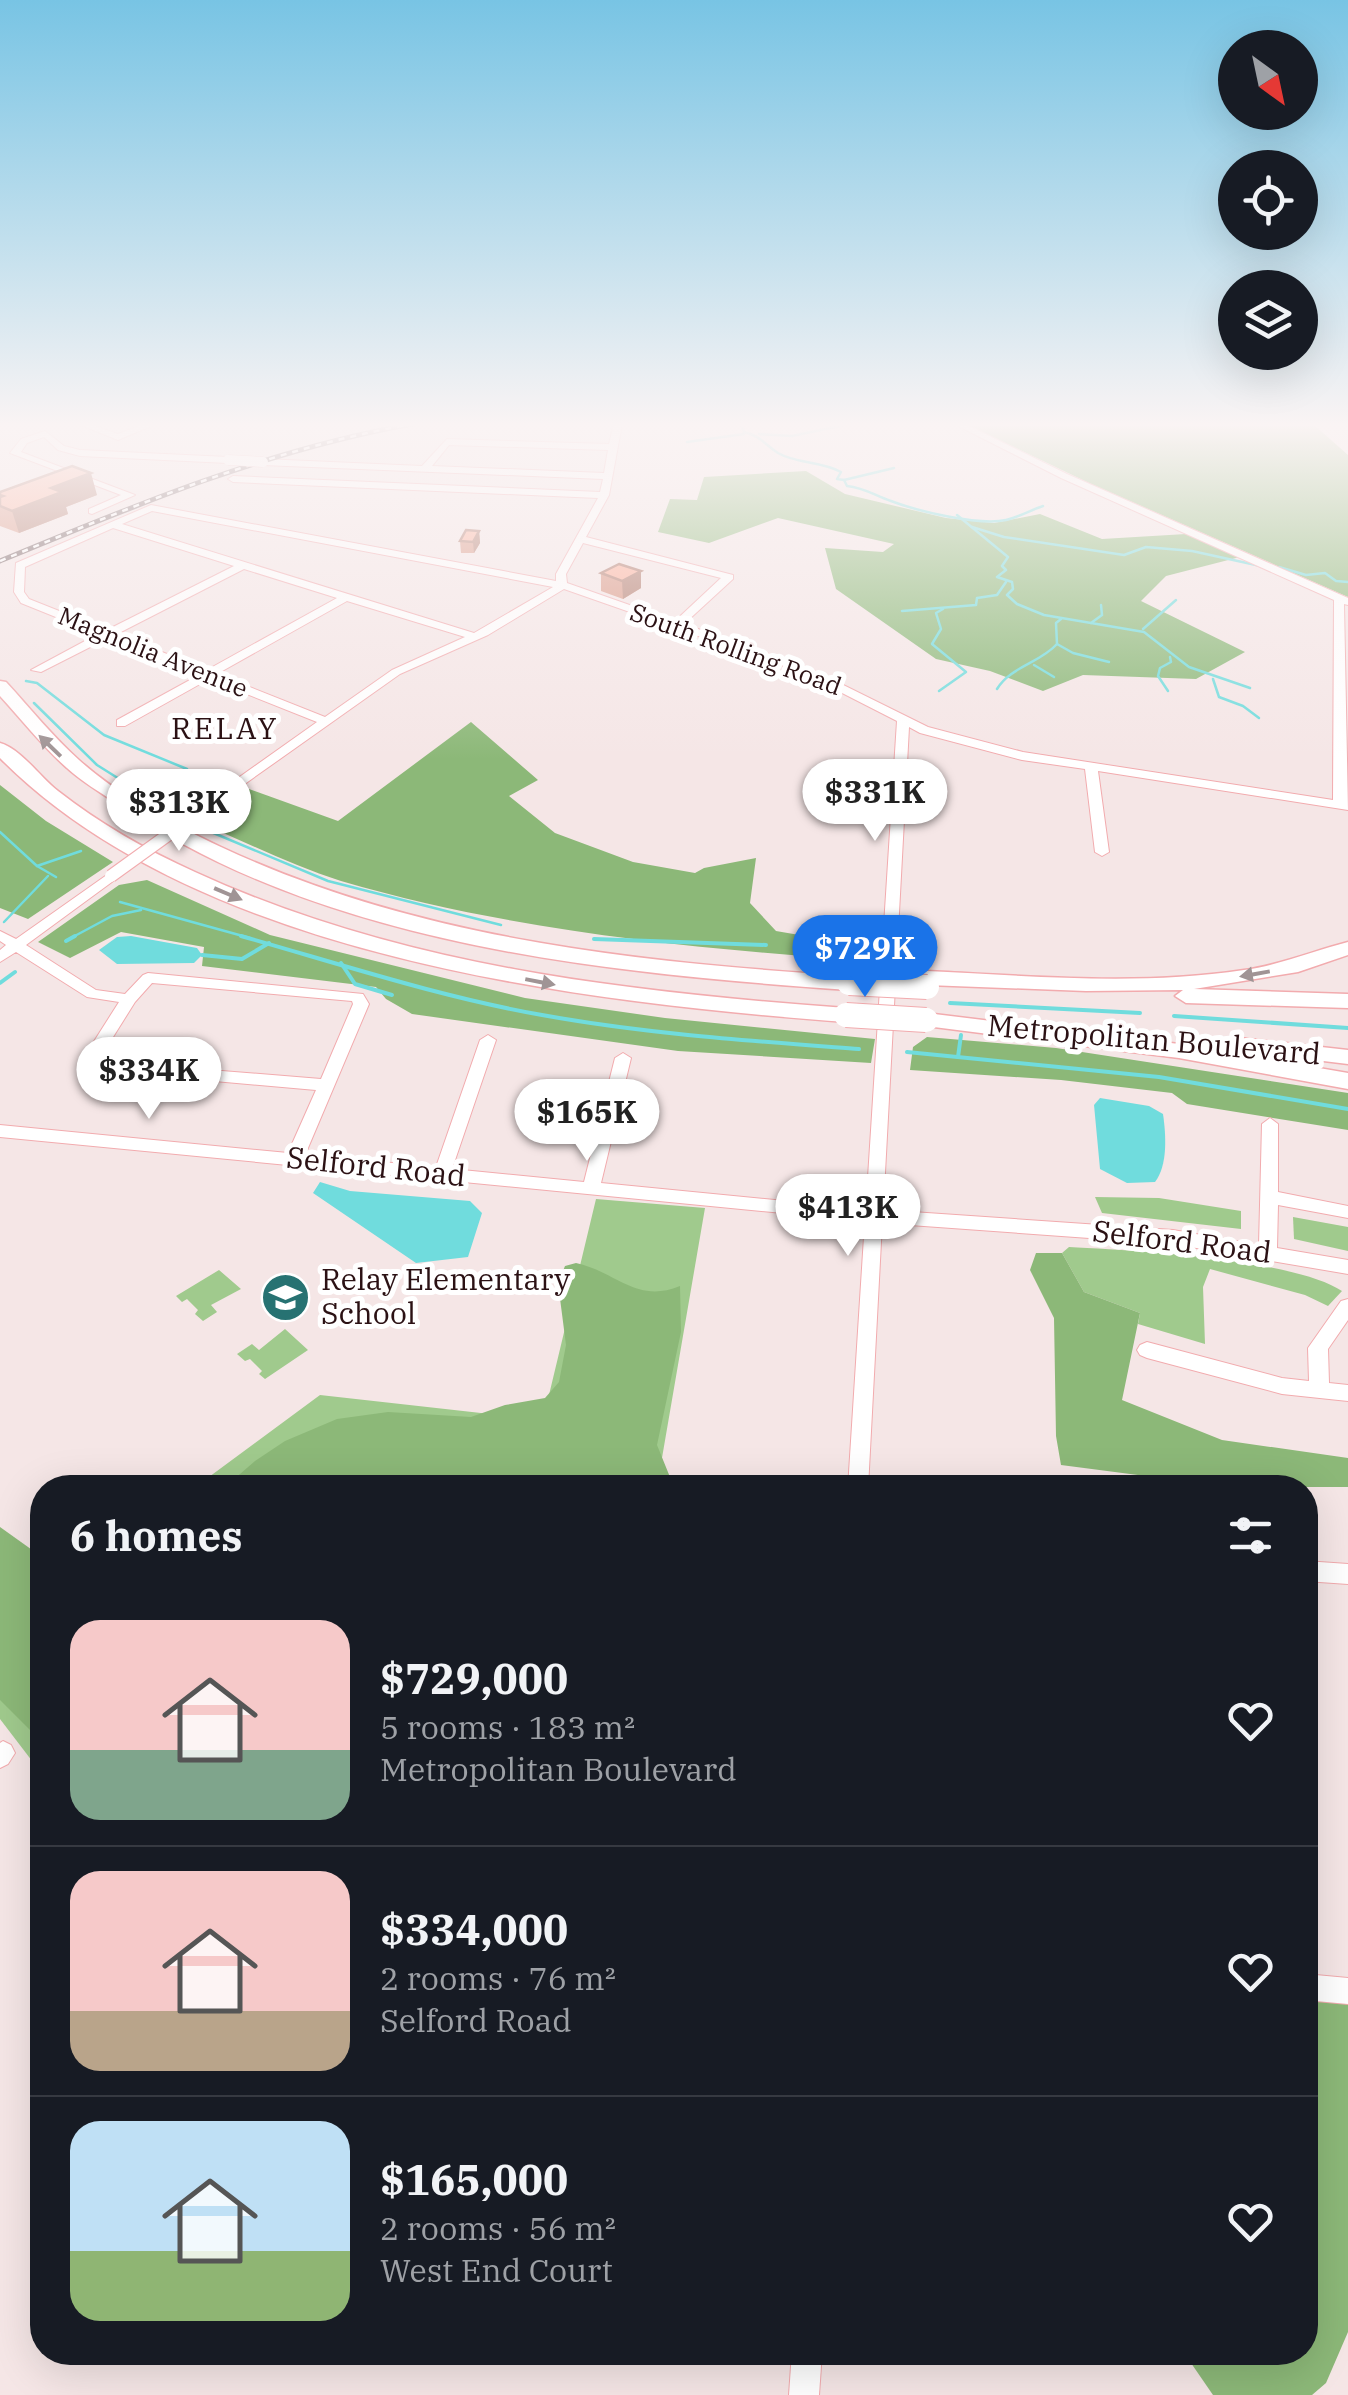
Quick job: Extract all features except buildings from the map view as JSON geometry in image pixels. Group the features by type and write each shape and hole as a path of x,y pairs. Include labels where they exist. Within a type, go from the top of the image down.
{"highway":[{"name":"Metropolitan Boulevard","path":"0,686 25,721 66,762 136,811 186,839 355,906 491,942 692,972 1348,1001"},
{"name":"Metropolitan Boulevard","path":"0,748 61,802 153,859 260,907 325,930 449,964 548,984 678,1002 1181,1038 1348,1057"},
{"path":"927,982 1193,981 1272,972 1348,948"},
{"path":"926,1020 1178,1050 1348,1080"}],"street":[{"name":"Magnolia Avenue","path":"83,536 28,559 18,570 19,592 25,600 326,720"},
{"path":"149,536 475,638"},
{"name":"South Rolling Road","path":"297,536 562,586 833,682 903,721 1022,756 1344,806"},
{"path":"1198,536 1344,600 1344,806"},
{"path":"0,957 8,945 111,876 326,720 412,664 475,638 562,586 561,574 581,538 729,577 676,626"},
{"path":"37,670 243,565"},
{"path":"121,723 346,596"},
{"path":"859,1475 903,721"},
{"path":"1091,769 1102,852"},
{"path":"0,935 8,945 92,994 129,999"},
{"path":"294,1160 361,1004 358,997 155,977 141,981 87,1065 325,1085"},
{"path":"442,1174 488,1040"},
{"path":"591,1188 623,1058"},
{"path":"1268,1251 1270,1124"},
{"name":"Selford Road","path":"0,1131 875,1216 1173,1237 1348,1266"},
{"path":"1268,1196 1348,1212"},
{"path":"1319,1392 1318,1348 1348,1306"},
{"path":"1147,1350 1237,1376 1348,1394"},
{"path":"1318,1572 1348,1574"},
{"path":"1318,1989 1348,1992"},
{"path":"804,2395 806,2365"}],"green space":[{"path":"675,536 729,536 709,543"},
{"path":"857,536 1094,536 1102,539 1190,536 1240,557 1166,576 1141,601 1245,652 1196,679 1083,675 1043,691 990,671 936,659 836,589 825,548 883,552 894,544"},
{"path":"1209,536 1348,536 1348,597"},
{"path":"471,722 538,780 509,796 555,833 633,862 695,873 756,858 750,903 776,931 869,947 867,961 668,943 470,913 341,881 200,823 249,789 338,821"},
{"path":"0,785 46,821 113,862 28,919 0,908"},
{"path":"147,880 270,935 525,998 665,1018 875,1039 871,1063 678,1051 412,1014 386,999 376,987 202,966 204,947 121,932 70,958 38,942 119,885"},
{"path":"927,1037 1056,1048 1348,1093 1348,1130 1187,1104 1172,1093 1061,1080 910,1070 913,1047"},
{"path":"1095,1197 1159,1198 1241,1211 1241,1229 1102,1213"},
{"path":"596,1199 705,1208 659,1475 212,1475 320,1395 543,1420"},
{"path":"1293,1217 1348,1227 1348,1251 1294,1239"},
{"path":"1069,1247 1251,1264 1319,1280 1342,1291 1328,1306 1305,1295 1210,1269 1203,1287 1205,1344 1138,1324 1140,1313 1084,1292 1062,1253"},
{"path":"1036,1253 1062,1253 1084,1292 1140,1313 1122,1400 1222,1440 1348,1458 1348,1487 1318,1487 1318,1475 1138,1475 1061,1465 1056,1436 1054,1318 1030,1270"},
{"path":"576,1263 590,1267 639,1289 665,1291 680,1286 681,1332 657,1445 669,1475 239,1475 285,1441 337,1419 388,1412 471,1417 505,1405 545,1398 559,1382 566,1345 558,1283 565,1266"},
{"path":"219,1270 241,1289 211,1305 217,1312 203,1321 187,1299 182,1302 176,1296"},
{"path":"285,1329 308,1350 265,1379 250,1359 245,1361 237,1354 252,1344 259,1350"},
{"path":"0,1527 30,1548 30,1730 0,1700"},
{"path":"30,1607 30,1758 0,1719 0,1629"},
{"path":"1318,2000 1348,2003 1348,2332 1326,2383 1312,2395 1213,2395 1192,2365 1318,2365"}],"water":[{"path":"117,937 197,948 202,955 194,963 117,964 99,950"},
{"path":"1100,1098 1149,1106 1163,1114 1164,1159 1155,1182 1127,1183 1100,1169 1094,1105"},
{"path":"320,1182 350,1191 470,1201 482,1213 468,1257 416,1263 313,1193"}],"waterway":[{"path":"982,536 1008,557 1002,566 1006,570 997,577 1012,582 1013,589 1007,595 1017,604 1044,615 1091,623"},
{"path":"1000,536 1124,555 1146,547 1192,551 1265,567"},
{"path":"1279,567 1306,575 1325,573 1336,581 1348,582"},
{"path":"902,611 976,605 977,598 997,595 1006,582"},
{"path":"1143,629 1176,600"},
{"path":"1091,623 1102,615 1101,605"},
{"path":"939,691 966,672 932,644 941,629 936,613 943,609"},
{"path":"1057,644 1056,623 1061,619"},
{"path":"1091,623 1144,632 1189,667 1250,688"},
{"path":"997,689 1009,675 1057,644"},
{"path":"1057,644 1073,653 1109,662"},
{"path":"1168,691 1158,676 1160,668 1171,662 1170,657"},
{"path":"1034,665 1054,677"},
{"path":"1213,679 1219,697 1243,706 1259,718"},
{"path":"26,681 37,683 104,735 187,769"},
{"path":"34,703 97,765 183,819"},
{"path":"192,824 328,881 501,925"},
{"path":"0,832 37,866"},
{"path":"37,866 81,851"},
{"path":"37,866 56,877"},
{"path":"4,922 48,876"},
{"path":"120,902 250,938"},
{"path":"71,938 112,916 141,910"},
{"path":"66,941 75,936"},
{"path":"241,936 268,944"},
{"path":"594,939 766,945"},
{"path":"202,955 242,959 268,944"},
{"path":"268,944 342,965"},
{"path":"342,965 504,1008 581,1022 859,1049"},
{"path":"342,965 355,984 392,995"},
{"path":"0,983 15,972"},
{"path":"950,1003 1140,1013"},
{"path":"1174,1016 1348,1028"},
{"path":"958,1057 961,1035"},
{"path":"907,1052 1159,1077 1348,1109"}],"railway":[{"path":"0,561 62,536"}],"place":[{"name":"Relay Elementary School","path":"286,1297"}],"district":[{"name":"RELAY","path":"225,729"}]}
